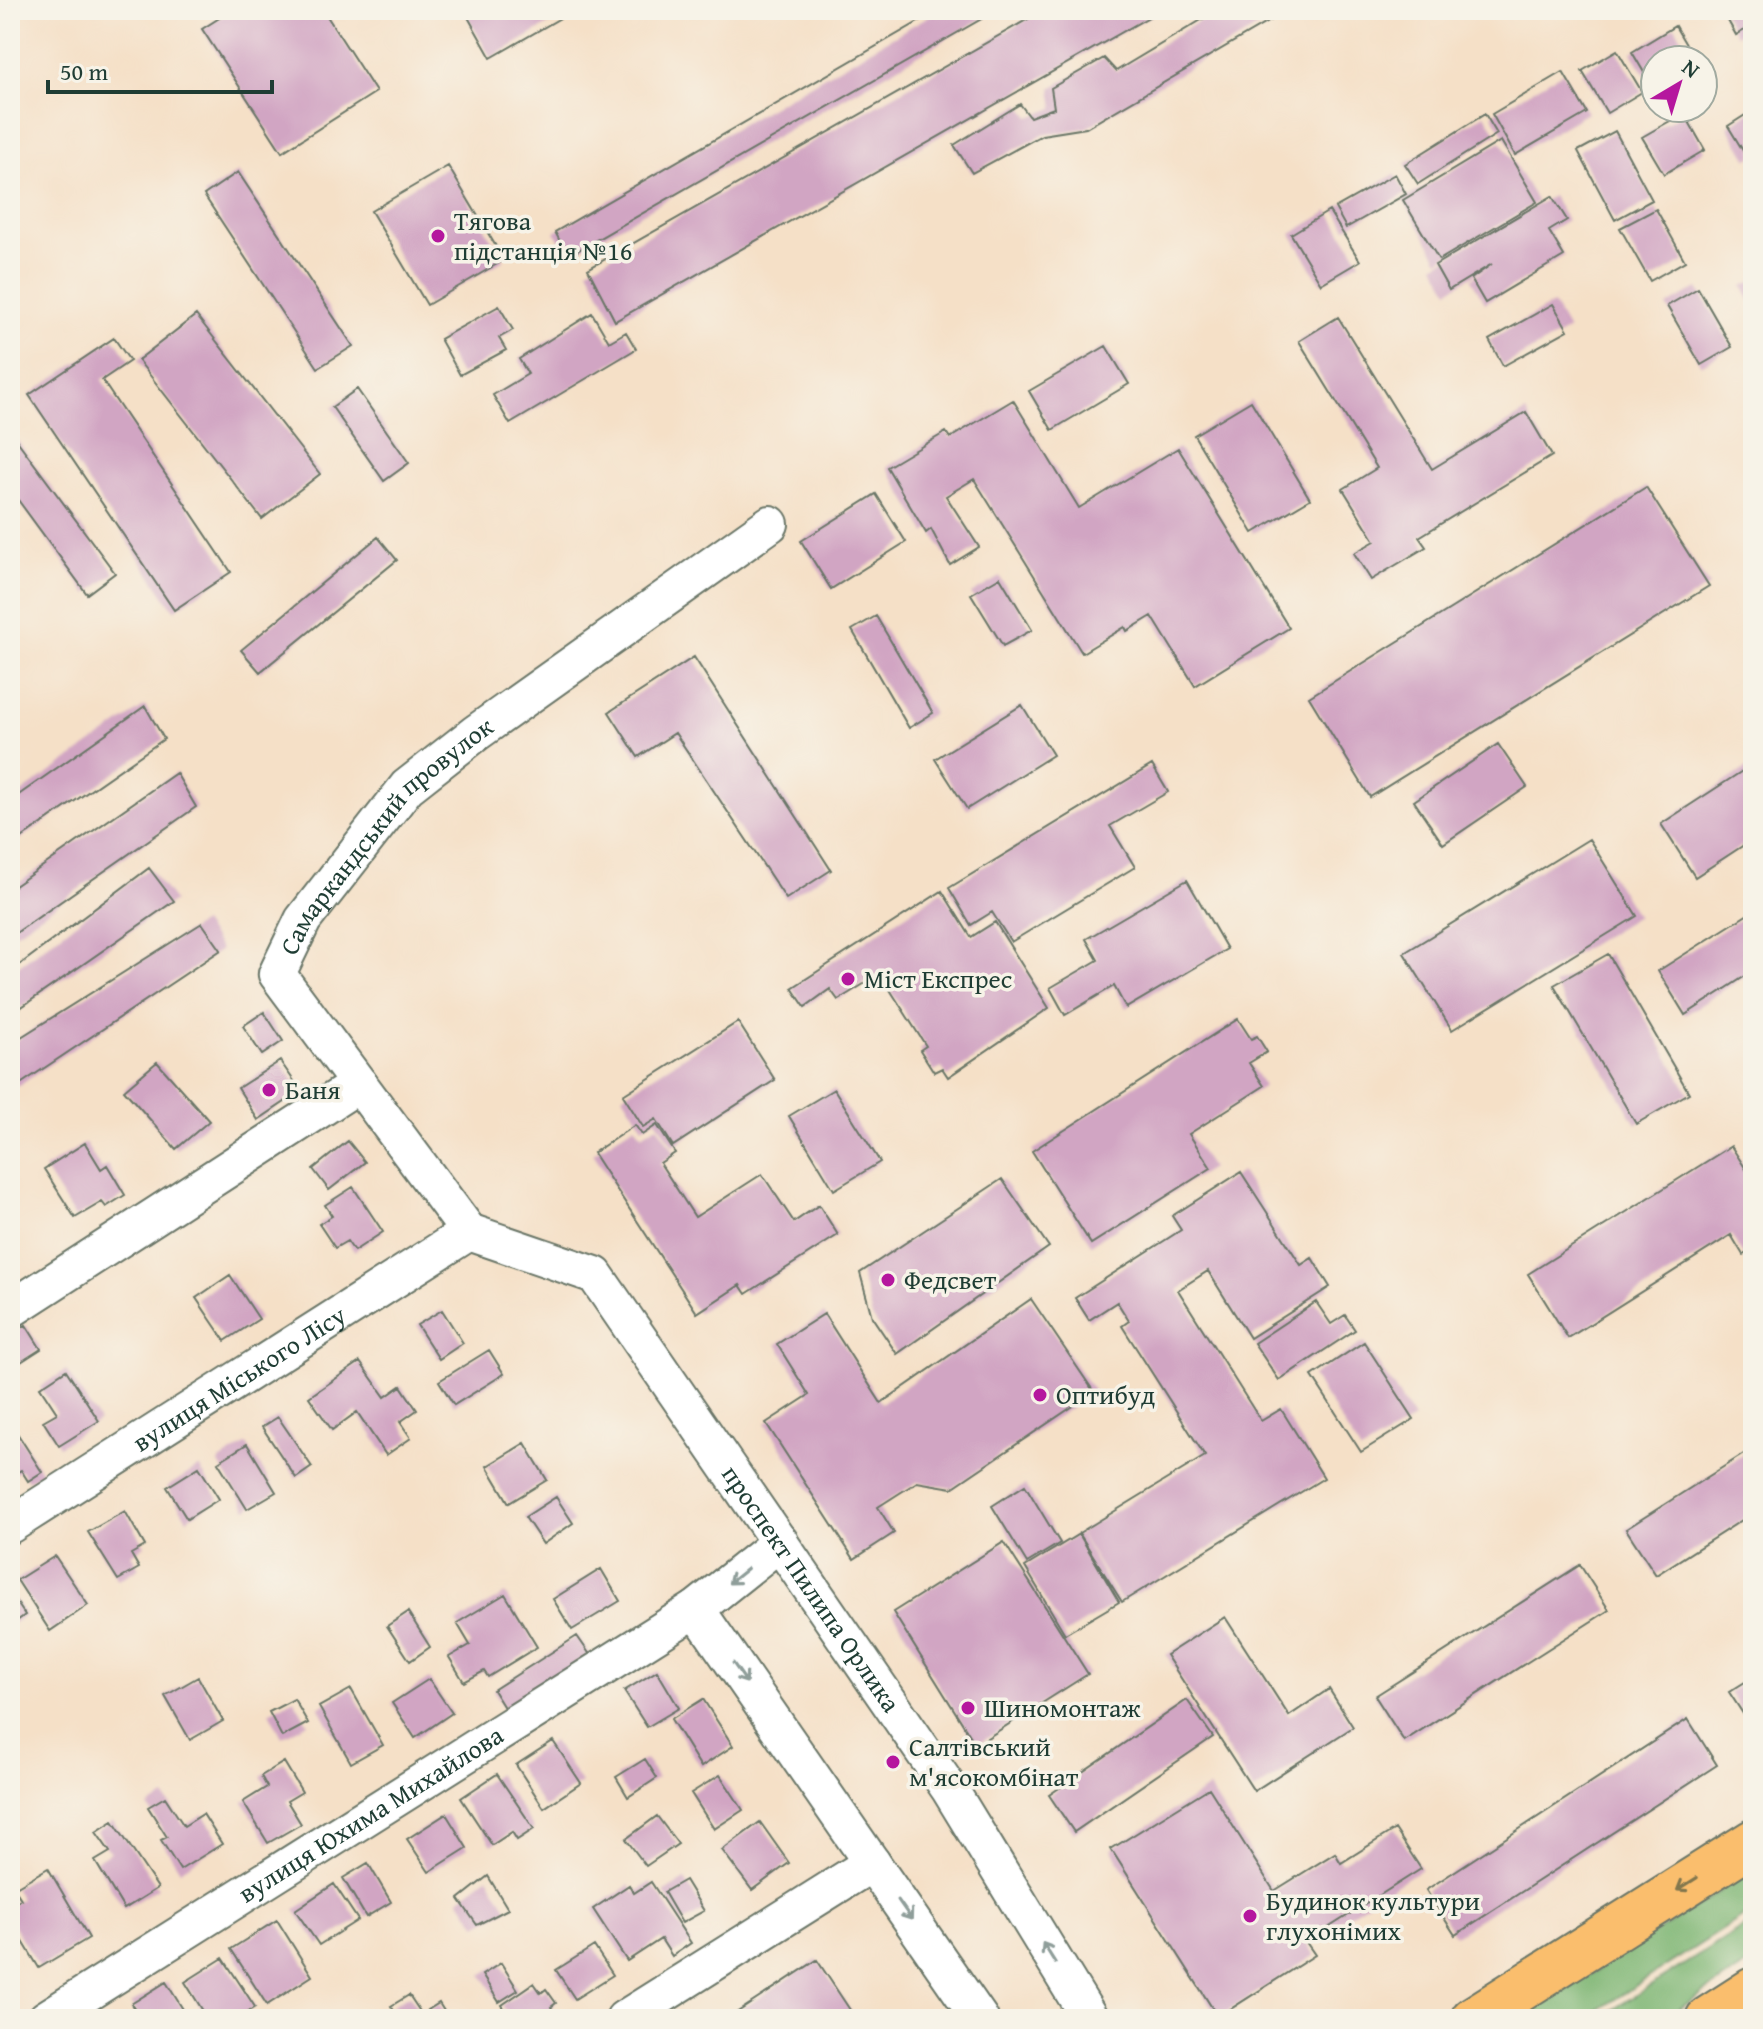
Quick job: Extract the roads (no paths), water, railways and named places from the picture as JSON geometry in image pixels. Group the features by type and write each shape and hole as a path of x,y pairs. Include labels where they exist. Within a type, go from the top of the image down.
{"main road":[{"path":"1473,2019 1753,1842"},
{"path":"1708,2019 1753,1990"}],"street":[{"name":"Самаркандський провулок","path":"469,1232 277,974 303,920 407,787 476,733 770,524"},
{"path":"10,1310 359,1084"},
{"name":"вулиця Міського Лісу","path":"10,1525 469,1232"},
{"name":"проспект Пилипа Орлика","path":"469,1232 595,1275 950,1790 1090,2019"},
{"name":"вулиця Юхима Михайлова","path":"46,2019 696,1609 780,1542"},
{"path":"696,1609 980,2019"},
{"path":"624,2019 872,1863"}],"place":[{"name":"Тягова пiдстанцiя №16","path":"438,236"},
{"name":"Міст Експрес","path":"848,979"},
{"name":"Баня","path":"269,1090"},
{"name":"Федсвет","path":"888,1280"},
{"name":"Оптибуд","path":"1040,1395"},
{"name":"Шиномонтаж","path":"968,1708"},
{"name":"Салтівський м'ясокомбінат","path":"893,1762"},
{"name":"Будинок культури глухонімих","path":"1250,1916"}]}
